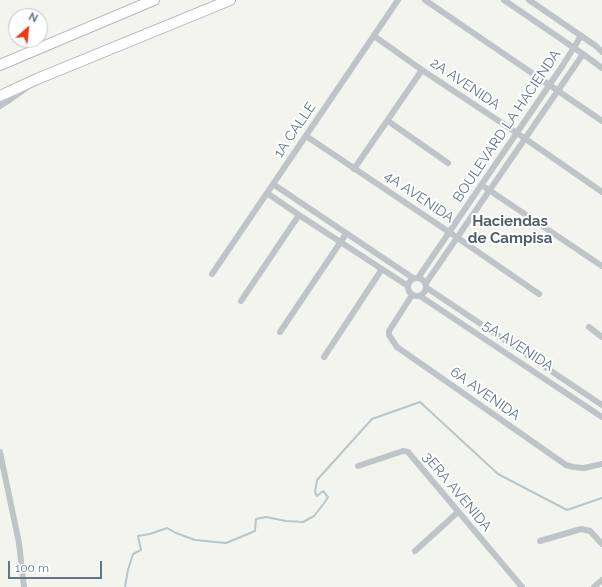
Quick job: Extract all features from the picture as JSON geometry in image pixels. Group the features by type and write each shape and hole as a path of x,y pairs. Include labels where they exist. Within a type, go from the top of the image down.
{"main road":[{"path":"0,65 154,0"},
{"path":"0,96 37,79 230,0"}],"street":[{"name":"1A CALLE","path":"212,274 398,0"},
{"path":"425,0 602,121"},
{"path":"504,0 602,68"},
{"path":"529,0 596,46 602,52"},
{"name":"2A AVENIDA","path":"374,36 602,192"},
{"name":"BOULEVARD LA HACIENDA","path":"416,278 450,232 581,36"},
{"name":"BOULEVARD LA HACIENDA","path":"426,285 457,237 583,54"},
{"path":"354,169 422,70"},
{"path":"0,106 37,79"},
{"path":"388,121 448,163"},
{"name":"4A AVENIDA","path":"306,136 450,232 538,294"},
{"path":"273,184 346,234 416,278 422,279 426,285 424,293 420,296 412,295 408,291 410,281 416,278"},
{"path":"482,185 602,266"},
{"path":"267,193 408,286"},
{"path":"241,301 299,215"},
{"path":"280,332 346,234"},
{"path":"324,356 382,269"},
{"name":"5A AVENIDA","path":"426,285 501,338 602,405"},
{"name":"6A AVENIDA","path":"412,295 389,331 389,335 397,347 566,465 584,468 602,464"},
{"name":"5A AVENIDA","path":"420,296 602,417"},
{"path":"588,327 602,337"},
{"path":"496,346 501,338"},
{"path":"576,399 581,391"},
{"name":"3ERA AVENIDA","path":"358,466 403,451 408,452 522,587"},
{"path":"0,454 0,464"},
{"path":"0,454 19,543 24,587"},
{"path":"415,551 458,512"},
{"path":"540,541 581,529 590,531 602,544"},
{"path":"594,587 602,580"}],"waterway":[{"path":"125,587 133,554 141,550 138,536 150,534 167,528 195,540 226,543 255,531 256,519 266,517 286,521 303,522 314,516 328,497 323,491 317,496 315,492 317,480 372,419 420,402 498,474 567,510 602,498"}],"district":[{"name":"Haciendas de Campisa","path":"510,230"}]}
